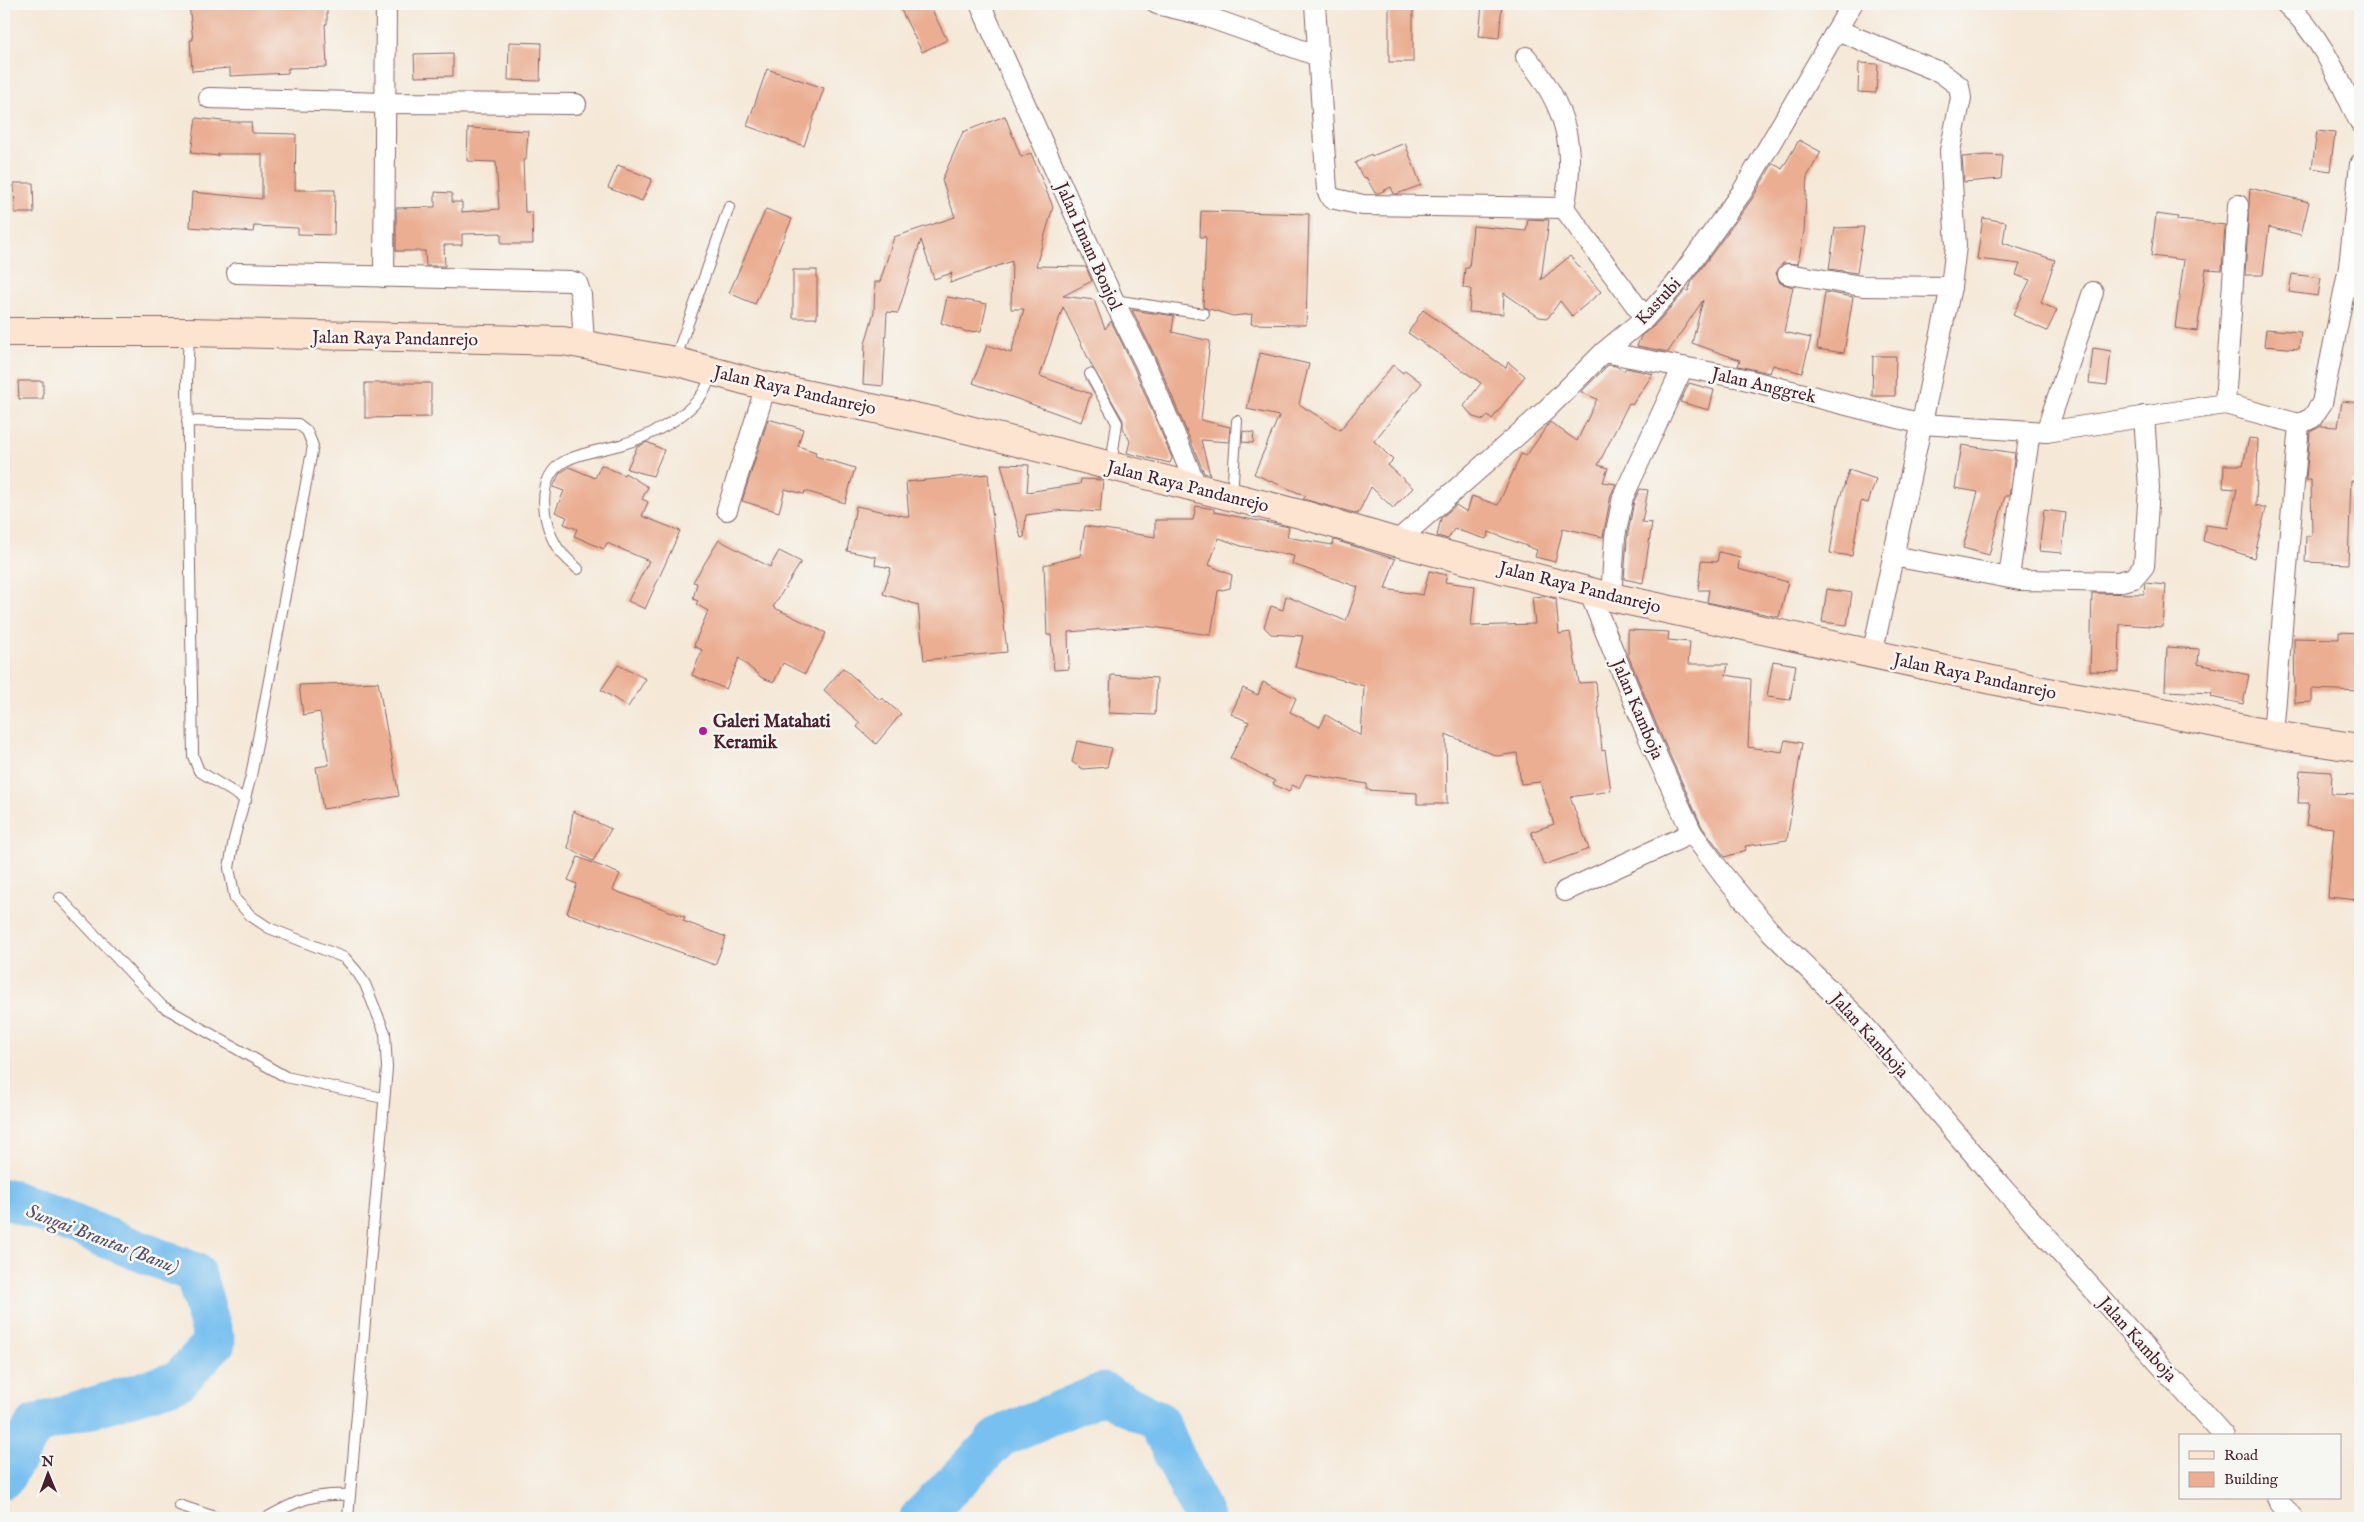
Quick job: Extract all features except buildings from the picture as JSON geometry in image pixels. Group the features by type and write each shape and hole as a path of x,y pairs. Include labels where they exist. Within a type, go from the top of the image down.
{"main road":[{"name":"Jalan Raya Pandanrejo","path":"4,332 189,332 584,343 675,361 766,386 938,422 1304,515 1396,542 1600,593 1872,655 2272,735 2360,748"}],"street":[{"path":"384,277 386,4"},
{"name":"Jalan Imam Bonjol","path":"980,4 1113,299 1145,362 1197,488"},
{"path":"1157,4 1199,14 1318,56"},
{"path":"1315,4 1327,190 1331,198 1363,205 1564,208"},
{"name":"Kastubi","path":"1396,542 1546,410 1604,352 1645,318 1674,286 1742,192 1852,4"},
{"path":"2286,4 2301,17 2333,65 2360,123"},
{"path":"1837,30 1940,72 1959,86 1961,98 1950,151 1956,246 1951,287 1872,655"},
{"path":"1526,57 1547,88 1564,125 1570,161 1570,178 1564,208 1645,318"},
{"path":"209,98 384,103 576,104"},
{"path":"2238,206 2225,404 2299,424 2312,418 2322,403 2349,267 2360,164"},
{"path":"237,273 570,281 577,284 581,295 584,343"},
{"path":"1788,274 1862,286 1951,287"},
{"path":"2009,577 2038,432 2093,292"},
{"name":"Jalan Anggrek","path":"1604,352 1740,378 1922,424 2038,432 2225,404"},
{"path":"1600,593 1615,537 1623,497 1682,367"},
{"path":"727,510 766,386"},
{"path":"1893,556 2020,580 2118,582 2134,578 2144,566 2149,506 2144,416"},
{"path":"2272,735 2299,424"},
{"name":"Jalan Kamboja","path":"1600,593 1648,736 1692,833 1769,930 1857,1017 2000,1185 2222,1434"},
{"path":"1565,891 1692,833"},
{"path":"2278,1500 2292,1518"}],"lane":[{"path":"675,361 729,207"},
{"path":"1113,299 1204,314"},
{"path":"189,332 187,421 193,756 199,771 246,800"},
{"path":"578,569 558,548 548,528 544,508 545,489 551,473 564,462 643,436 678,416 702,394 713,371"},
{"path":"1090,374 1117,422 1110,466"},
{"path":"187,421 298,424 307,431 313,446 246,800 234,839 229,868 235,899 250,916 269,928 345,958 365,984 385,1033 387,1060 348,1518"},
{"path":"1232,497 1237,421"},
{"path":"60,898 162,1006 286,1077 383,1098"},
{"path":"266,1518 302,1499 324,1494 350,1495"},
{"path":"179,1505 218,1518"}],"waterway":[{"name":"Sungai Brantas (Banu)","path":"4,1200 9,1199 195,1273 215,1342 178,1381 35,1425 4,1478"},
{"name":"Sungai Brantas (Banu)","path":"920,1518 1001,1436 1103,1393 1158,1421 1204,1518"}],"place":[{"name":"Galeri Matahati Keramik","path":"703,731"}]}
